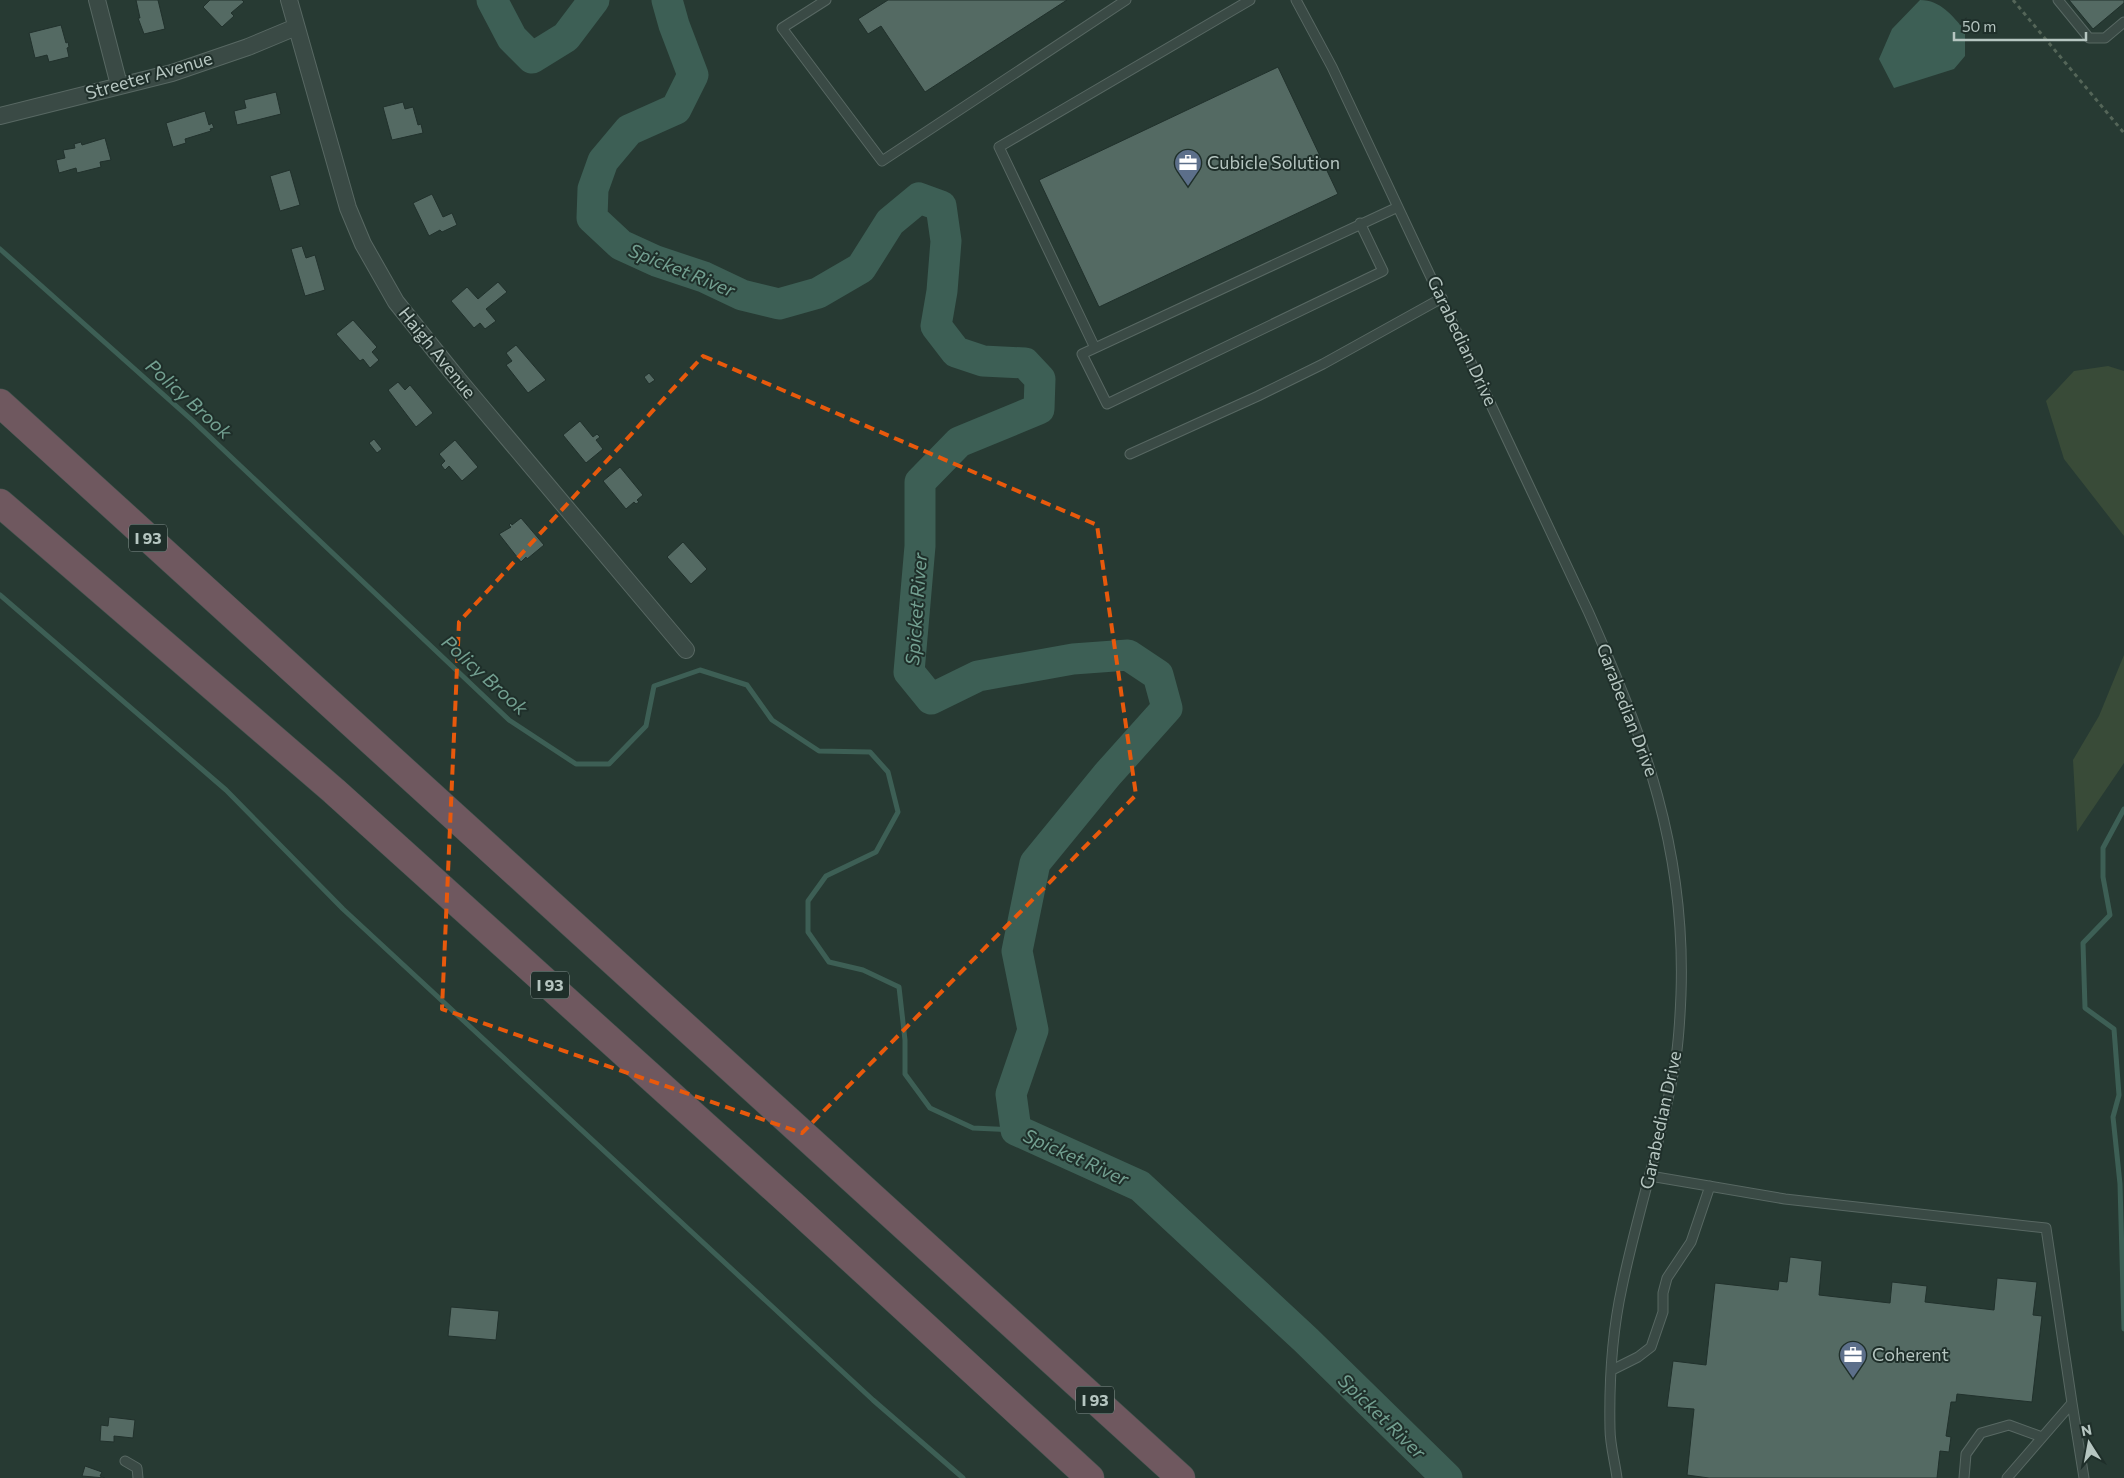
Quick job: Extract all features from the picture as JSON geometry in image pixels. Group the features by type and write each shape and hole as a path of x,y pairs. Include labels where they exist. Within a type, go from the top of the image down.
{"highway":[{"name":"I 93","path":"0,403 1180,1478"},
{"name":"I 93","path":"0,503 349,804 796,1208 1090,1478"}],"street":[{"path":"97,0 119,85"},
{"name":"Haigh Avenue","path":"289,0 348,208 363,244 396,302 457,378 686,650"},
{"name":"Streeter Avenue","path":"0,116 172,73 248,47 296,27"}],"lane":[{"path":"826,0 782,28 882,161 1126,0"},
{"path":"1095,348 999,147 1250,0"},
{"name":"Garabedian Drive","path":"1296,0 1332,67 1442,298 1621,685 1661,803 1674,862 1681,923 1681,985 1675,1067 1663,1128 1622,1288 1615,1329 1610,1431 1617,1478"},
{"path":"2058,0 2089,38 2105,38 2124,22"},
{"path":"1360,224 1383,271 1107,404 1082,354 1360,224 1398,207"},
{"path":"1130,454 1324,364 1442,298"},
{"path":"1650,1176 1785,1199 2046,1228 2084,1478"},
{"path":"1612,1370 1638,1358 1651,1347 1663,1312 1663,1293 1667,1278 1691,1242 1710,1186"},
{"path":"2007,1478 2072,1403"},
{"path":"1964,1478 1966,1454 1981,1433 2009,1426 2042,1437"},
{"path":"125,1461 137,1468 138,1478"}],"path":[{"path":"2013,0 2124,133"}],"highlighted area":[{"path":"703,356 1097,525 1136,795 802,1133 442,1009 459,622"}],"shaded area":[{"path":"1920,0 1940,6 1951,14 1965,30 1965,56 1954,69 1894,88 1879,59 1892,29"},
{"path":"2108,366 2124,371 2124,536 2064,459 2046,401 2074,371"},
{"path":"2124,655 2124,763 2077,832 2073,760 2099,716"}],"building":[{"path":"136,0 158,0 165,29 144,34 138,18 140,18"},
{"path":"210,0 242,0 244,2 231,13 234,16 222,27 203,7"},
{"path":"888,0 1067,0 925,92 881,26 868,34 858,19"},
{"path":"2069,0 2124,0 2124,3 2093,29"},
{"path":"61,25 66,43 68,42 69,57 49,62 47,55 35,58 29,33"},
{"name":"Cubicle Solution","path":"1278,67 1338,194 1099,307 1039,180"},
{"path":"276,92 281,114 237,125 234,111 246,108 244,100"},
{"path":"403,102 405,109 413,107 418,125 421,124 423,133 392,140 383,107"},
{"path":"205,111 209,125 212,123 214,128 210,129 211,131 185,139 186,143 173,147 166,123"},
{"path":"105,138 111,160 100,162 101,167 77,173 76,168 59,173 56,160 65,158 63,150 75,148 74,144 81,142 82,145"},
{"path":"290,170 300,205 280,211 270,176"},
{"path":"432,194 443,217 452,213 457,225 442,232 440,230 429,236 413,203"},
{"path":"302,246 306,258 315,255 325,290 305,296 291,249"},
{"path":"498,282 507,292 486,309 496,321 485,329 480,323 474,328 451,301 467,287 478,299"},
{"path":"353,320 377,347 372,352 379,360 370,368 363,359 360,361 336,334"},
{"path":"516,345 546,380 528,393 506,365 512,361 506,353"},
{"path":"649,373 655,380 649,384 644,377"},
{"path":"398,382 405,390 410,385 433,413 416,427 388,390"},
{"path":"580,421 593,437 597,434 600,437 596,440 603,449 586,463 563,435"},
{"path":"374,439 382,449 377,453 369,443"},
{"path":"455,440 478,467 462,481 449,466 445,470 441,465 445,461 439,454"},
{"path":"620,467 643,495 637,500 639,502 636,504 634,502 626,509 603,481"},
{"path":"521,518 544,545 521,562 499,534 511,527 509,525 511,523 512,525"},
{"path":"683,542 707,569 691,584 667,557"},
{"name":"Coherent","path":"1790,1257 1822,1261 1819,1295 1890,1303 1892,1282 1927,1286 1925,1302 1994,1310 1997,1278 2037,1282 2033,1315 2042,1316 2032,1402 1957,1394 1956,1402 1951,1402 1946,1436 1951,1437 1949,1452 1940,1451 1937,1478 1709,1478 1687,1475 1694,1409 1667,1407 1673,1361 1706,1365 1715,1283 1778,1290 1779,1281 1787,1282"},
{"path":"451,1307 499,1311 496,1340 448,1336"},
{"path":"109,1417 135,1420 133,1438 114,1436 114,1442 100,1441 101,1425 108,1426"},
{"path":"85,1466 102,1472 100,1476 105,1478 82,1476"}],"waterway":[{"name":"Spicket River","path":"492,0 512,38 532,58 566,37 594,0"},
{"name":"Spicket River","path":"667,0 674,25 693,75 676,109 629,130 603,161 593,189 592,218 621,245 656,261 704,277 742,295 779,304 818,293 861,268 890,222 919,198 941,206 946,241 942,291 936,326 956,352 983,361 1025,363 1040,379 1039,409 959,442 920,482 920,546 909,672 931,699 978,676 1073,659 1128,655 1158,675 1167,708 1107,775 1035,863 1017,951 1033,1030 1011,1094 1016,1130 1140,1186 1306,1340 1447,1478"},
{"name":"Policy Brook","path":"0,249 193,421 509,720 576,764 609,764 646,726 654,686 700,670 747,685 772,720 819,751 870,752 888,772 898,812 876,852 826,876 808,901 808,932 829,962 863,970 899,987 905,1040 905,1074 930,1108 973,1128 1016,1130"},
{"path":"0,595 226,790 343,909 873,1400 963,1478"},
{"path":"2124,809 2103,848 2103,877 2110,915 2083,943 2085,1008 2114,1029 2119,1095 2113,1117 2120,1184 2124,1329"}],"place":[{"name":"Cubicle Solution","path":"1188,187"},
{"name":"Coherent","path":"1853,1379"}]}
